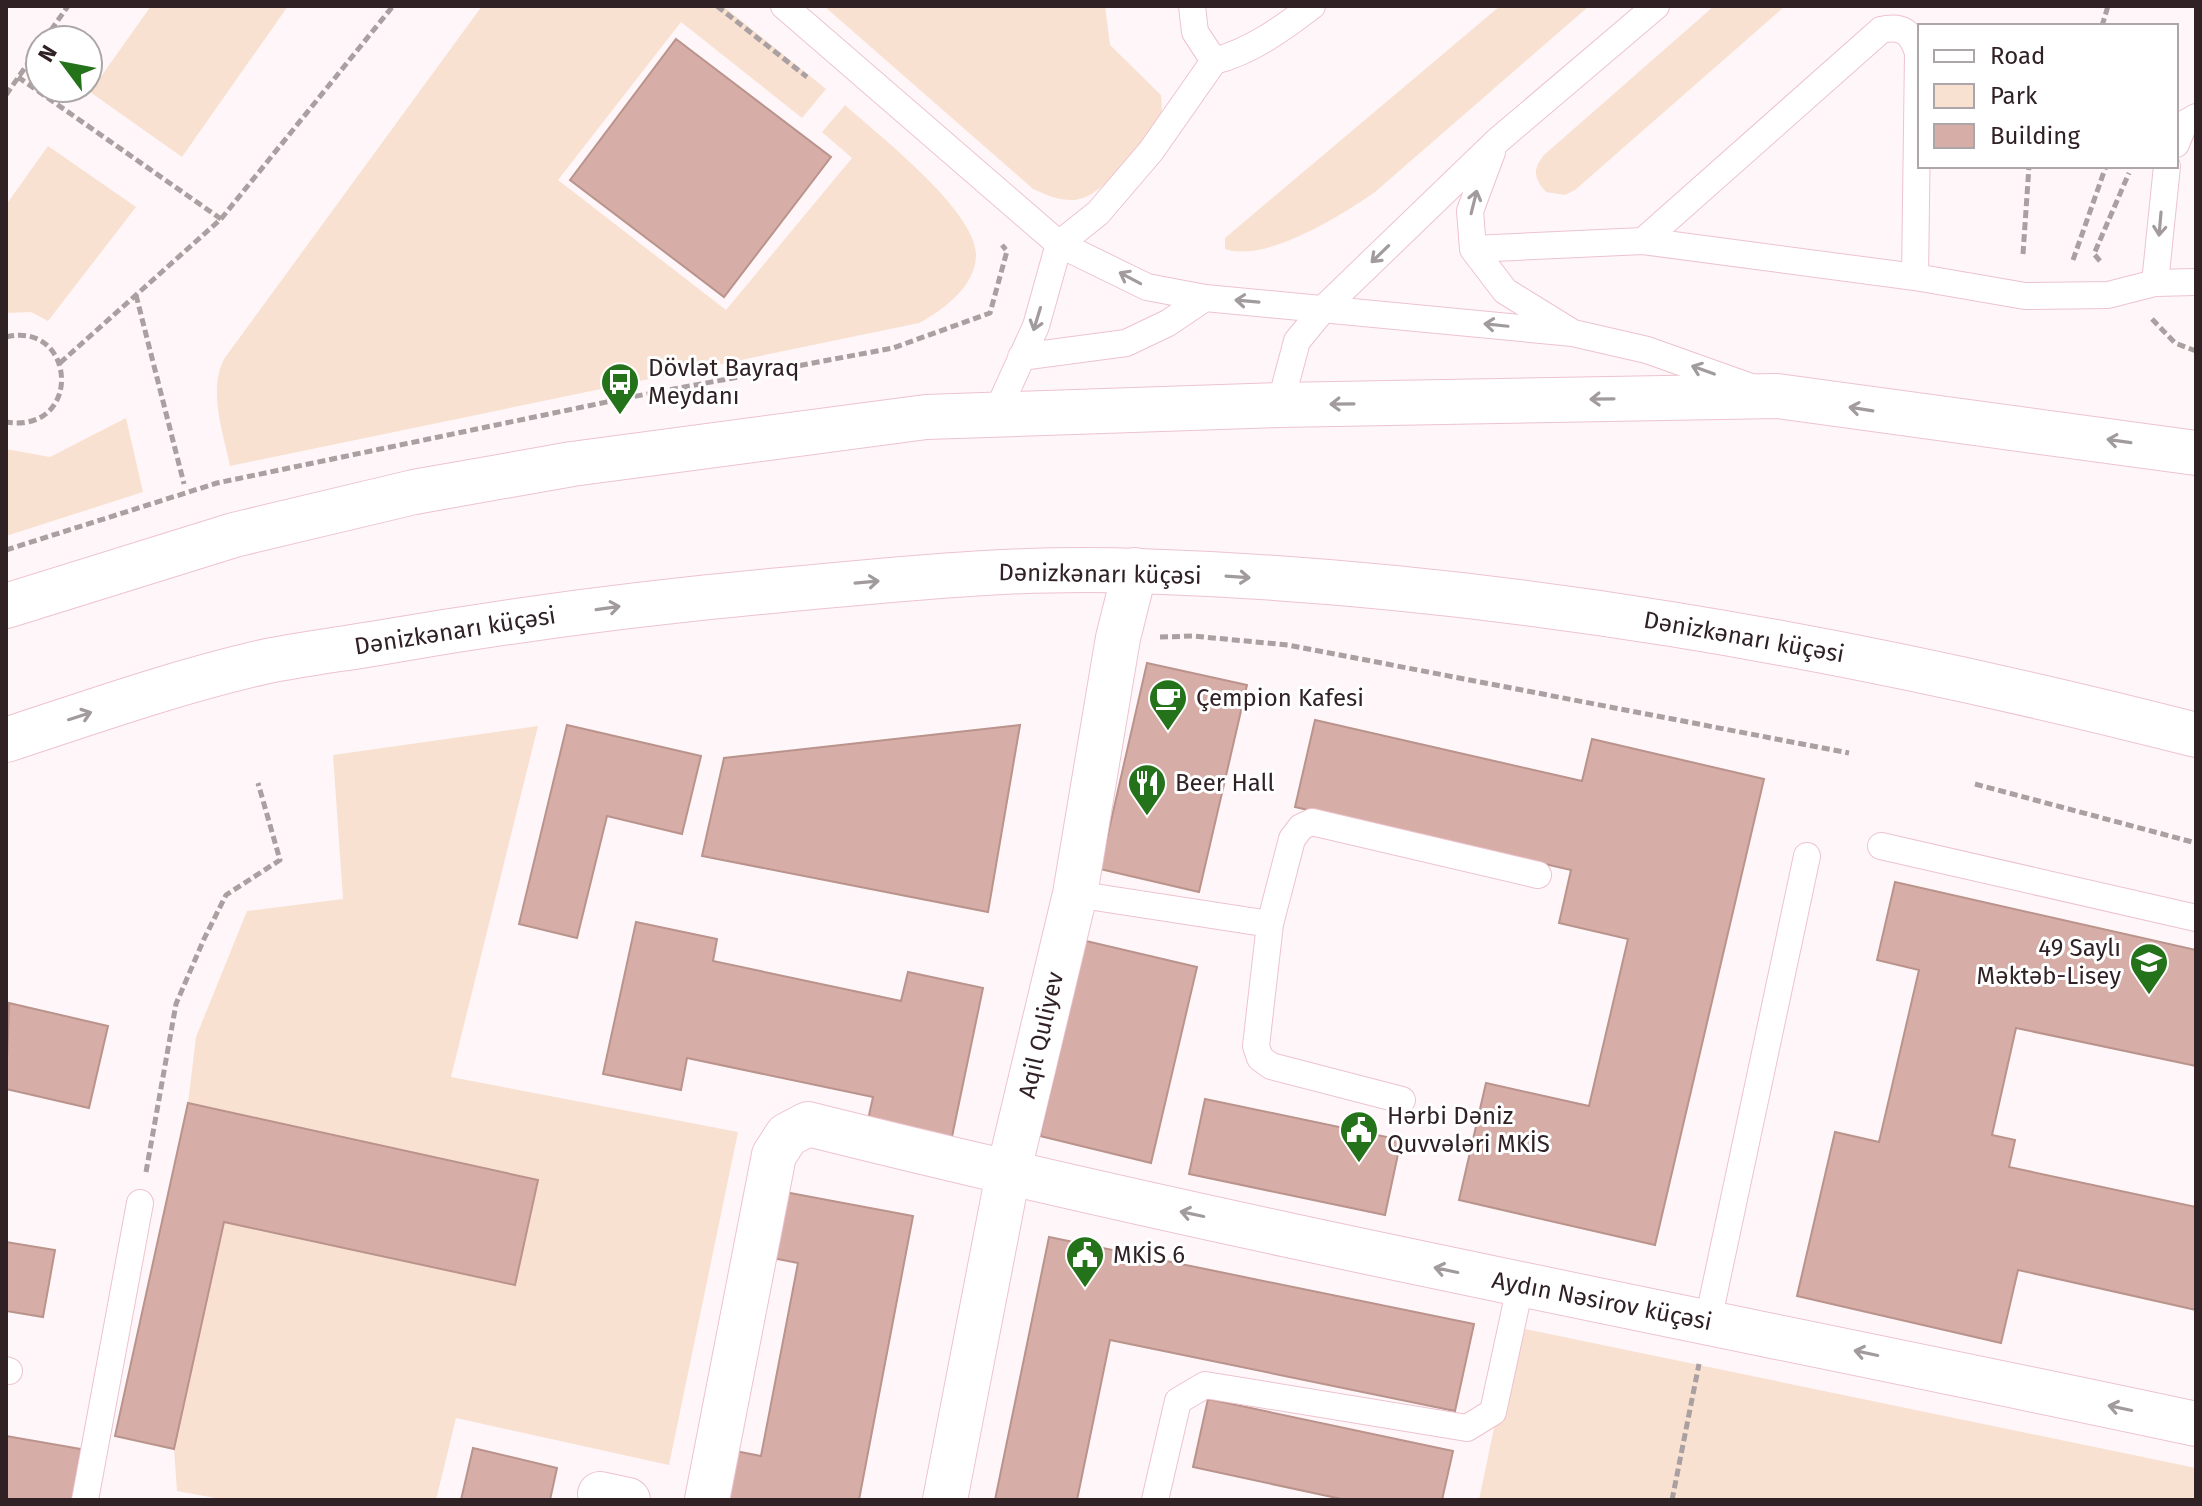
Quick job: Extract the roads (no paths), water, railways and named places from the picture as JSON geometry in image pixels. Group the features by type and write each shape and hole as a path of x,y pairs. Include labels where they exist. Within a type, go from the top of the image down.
{"main road":[{"path":"6,606 234,535 414,492 758,438 926,417 1280,405 1777,396 2196,453"},
{"name":"Aqil Quliyev","path":"945,1500 1008,1174 1075,894 1118,638 1135,570"},
{"name":"Dənizkənarı küçəsi","path":"6,740 262,662 451,631 641,603 844,584 981,573 1135,570 1509,599 1714,629 1899,665 2196,735"},
{"path":"2102,711 2196,726"},
{"name":"Aydın Nəsirov küçəsi","path":"707,1500 774,1155 787,1135 808,1124 1008,1174 1520,1287 1708,1321 2196,1424"}],"lane":[{"path":"784,6 1059,244 1147,287 1205,298 1325,307 1573,333 1647,350 1777,396"},
{"path":"1192,6 1195,32 1214,61"},
{"path":"996,414 1036,326 1059,244 1098,213 1151,151 1214,61 1262,41 1312,6"},
{"path":"1280,405 1297,341 1325,307 1496,142 1656,6"},
{"path":"1643,241 1881,30 1902,29 1913,37 1918,53 1915,277"},
{"path":"2178,139 2184,124 2196,117"},
{"path":"1496,142 1470,211 1473,249 1505,291 1573,333"},
{"path":"2155,283 2167,168"},
{"path":"1473,249 1643,241 1915,277 2025,296 2108,295 2155,283 2196,282"},
{"path":"1021,357 1126,343 1168,323 1205,298"},
{"path":"1402,1100 1271,1066 1260,1058 1256,1046 1270,924 1292,839 1301,827 1312,822 1538,875"},
{"path":"1881,846 2196,918"},
{"path":"1708,1321 1807,856"},
{"path":"1075,894 1270,924"},
{"path":"85,1500 140,1203"},
{"path":"1155,1500 1178,1401 1205,1385 1467,1428 1480,1423 1493,1412 1520,1287"}],"place":[{"name":"Dövlət Bayraq Meydanı","path":"620,416"},
{"name":"Çempion Kafesi","path":"1168,732"},
{"name":"Beer Hall","path":"1147,817"},
{"name":"49 Saylı Məktəb-Lisey","path":"2149,996"},
{"name":"Hərbi Dəniz Quvvələri MKİS","path":"1359,1164"},
{"name":"MKİS 6","path":"1085,1289"}]}
